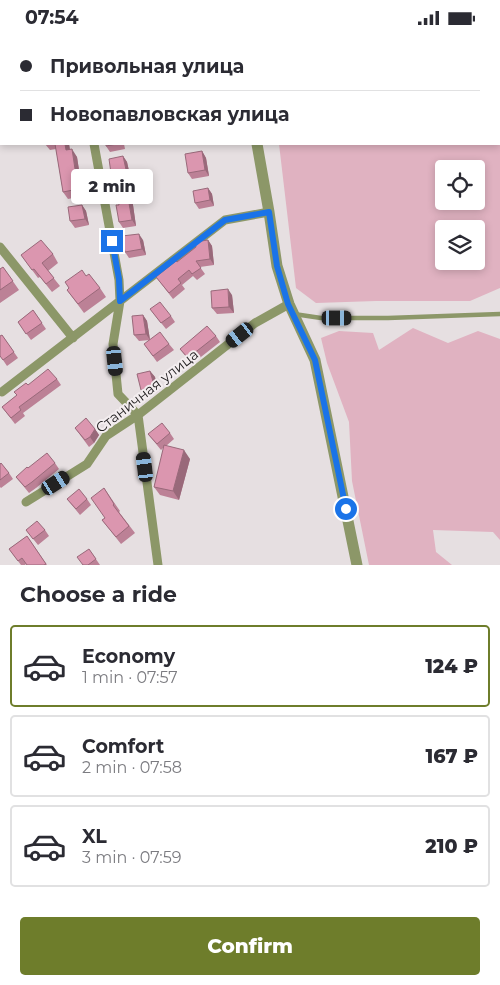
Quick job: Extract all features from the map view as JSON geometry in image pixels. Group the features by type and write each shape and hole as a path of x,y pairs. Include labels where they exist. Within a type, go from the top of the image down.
{"street":[{"path":"94,145 119,279 120,301 113,345 118,394 138,415 158,565"},
{"path":"257,145 277,266 291,309 315,360 357,565"},
{"path":"2,392 225,220 269,212"},
{"path":"0,247 73,338"},
{"name":"Станичная улица","path":"26,503 86,464 106,436 138,415 255,323 291,309"}],"lane":[{"path":"291,309 320,318 388,318 500,314"}],"shaded area":[{"path":"279,145 500,145 500,288 470,301 316,303 296,288"},
{"path":"413,328 448,343 478,331 500,339 500,540 493,532 433,530 436,552 452,565 369,565 352,481 349,422 327,363 321,338 339,331 373,333 379,350"}],"building":[{"path":"55,145 65,145 66,150 72,149 78,189 63,192"},
{"path":"202,151 205,170 188,173 185,154"},
{"path":"123,156 131,192 127,192 132,220 119,222 116,205 119,205 109,159"},
{"path":"208,188 210,200 195,203 193,191"},
{"path":"82,205 85,219 70,221 68,207"},
{"path":"139,234 142,249 125,252 122,236"},
{"path":"41,240 53,254 42,263 54,278 46,284 21,255"},
{"path":"208,240 210,259 196,261 201,268 192,274 189,270 178,279 181,283 169,293 156,277 196,247 195,242"},
{"path":"3,267 13,281 0,290 0,269"},
{"path":"82,270 86,276 89,274 100,288 78,304 67,290 69,288 65,282"},
{"path":"228,289 229,307 212,308 211,291"},
{"path":"160,302 171,316 161,323 150,309"},
{"path":"33,310 42,323 26,334 18,322"},
{"path":"143,315 146,334 134,335 132,316"},
{"path":"207,326 216,336 188,358 180,349"},
{"path":"160,332 169,344 153,356 144,344"},
{"path":"2,335 14,352 3,360 0,356 0,336"},
{"path":"48,369 57,379 19,407 21,410 11,418 2,407 17,395 14,392 26,383 28,385"},
{"path":"150,371 154,385 141,390 137,374"},
{"path":"86,418 95,429 90,437 85,440 75,428"},
{"path":"162,423 170,433 157,444 148,434"},
{"path":"164,445 184,450 173,491 154,487"},
{"path":"47,453 55,463 25,487 16,477"},
{"path":"0,464 9,473 0,480"},
{"path":"104,488 113,505 129,526 116,537 102,520 105,518 91,498"},
{"path":"79,489 87,499 76,509 67,499"},
{"path":"37,521 45,530 33,539 26,530"},
{"path":"27,536 46,564 27,565 22,558 18,561 9,549"},
{"path":"89,549 96,559 88,565 83,565 77,557"}],"route":[{"path":"112,241 119,279 120,301 225,220 269,212 277,266 288,304 315,360 346,509"}]}
